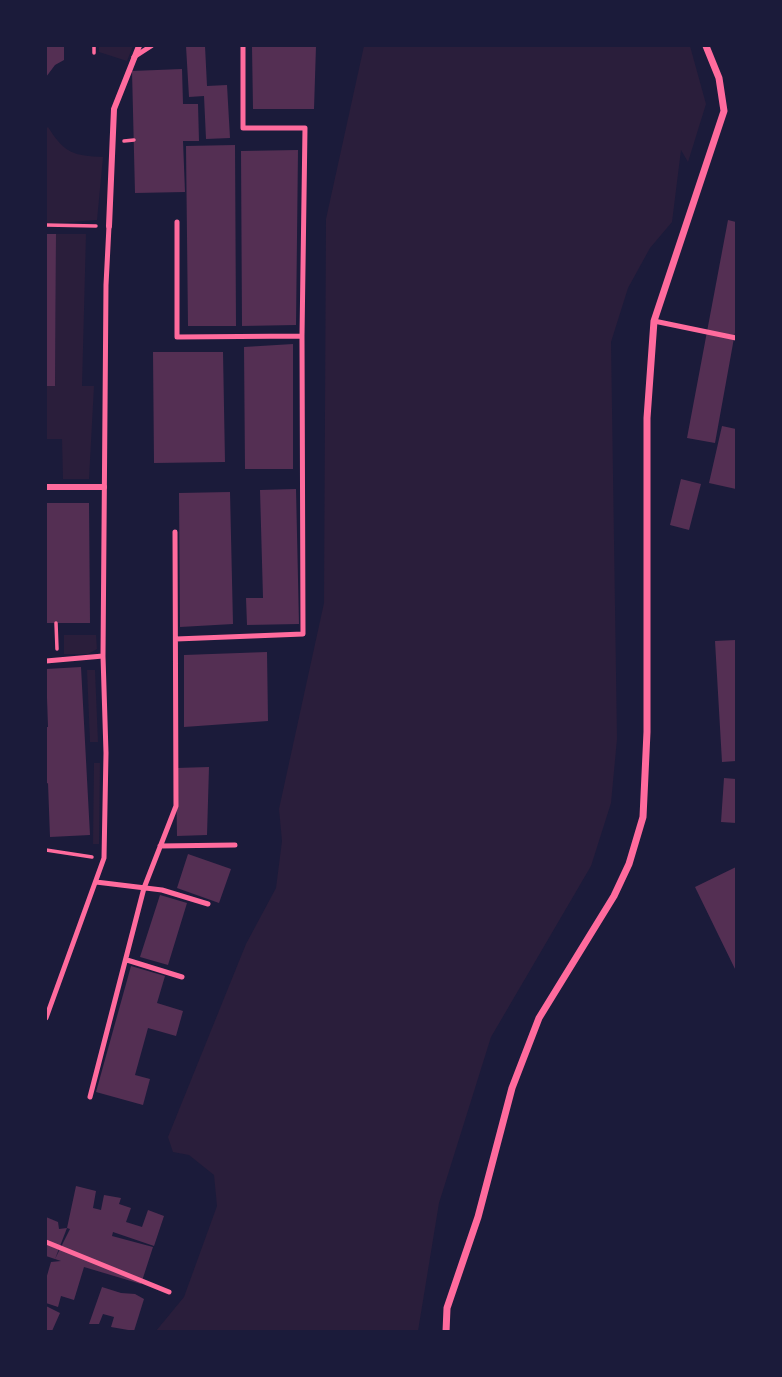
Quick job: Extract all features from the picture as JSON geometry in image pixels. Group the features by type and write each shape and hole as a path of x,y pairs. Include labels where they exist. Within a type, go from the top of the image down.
{"street":[{"path":"109,226 114,109 139,46"},
{"path":"446,1332 447,1308 478,1217 512,1088 539,1018 614,896 629,864 643,817 647,732 647,418 654,321 724,111 719,78 706,46"},
{"path":"46,488 104,487"}],"lane":[{"path":"134,57 152,46"},
{"path":"176,639 303,634 302,336 305,128 243,128 243,46"},
{"path":"177,222 177,337 302,336"},
{"path":"46,1018 104,859 104,487 109,226"},
{"path":"654,321 737,338"},
{"path":"90,1097 144,888 176,806 175,532"},
{"path":"46,661 103,656"},
{"path":"160,846 235,845"},
{"path":"96,882 162,890 208,904"},
{"path":"127,960 182,977"},
{"path":"46,1242 169,1292"}],"path":[{"path":"94,46 94,53"},
{"path":"46,225 109,226"},
{"path":"56,623 57,660"},
{"path":"46,850 104,859"}],"shaded area":[{"path":"99,46 133,46 127,61 99,52"},
{"path":"364,46 690,46 706,104 688,162 681,150 672,222 650,248 628,288 611,342 617,739 611,803 591,866 491,1037 439,1203 418,1331 156,1331 184,1297 217,1206 214,1175 189,1155 173,1152 168,1137 246,944 276,888 282,841 279,809 324,603 326,219"},
{"path":"48,127 65,148 84,156 103,157 97,220 46,224"},
{"path":"56,234 86,234 82,386 94,386 89,479 63,479 62,439 46,439 46,386 55,386"},
{"path":"64,635 96,635 97,649 88,654 64,654"},
{"path":"87,670 95,670 98,742 90,742"},
{"path":"94,763 100,763 99,844 93,844"}],"building":[{"path":"46,46 64,46 64,60 55,65 46,77"},
{"path":"186,46 205,46 207,86 227,85 230,138 206,139 204,96 189,97"},
{"path":"316,46 314,109 253,109 252,47"},
{"path":"182,69 183,104 198,104 199,141 183,141 185,192 135,193 132,71"},
{"path":"235,145 236,326 188,326 186,146"},
{"path":"298,150 296,325 242,326 241,151"},
{"path":"728,220 736,222 736,327 715,443 687,438"},
{"path":"46,234 56,234 55,386 46,386"},
{"path":"293,344 293,469 245,469 244,347"},
{"path":"153,352 223,352 225,462 154,463"},
{"path":"722,426 736,429 736,489 709,483"},
{"path":"681,479 701,484 689,530 670,525"},
{"path":"296,489 299,624 247,625 246,598 263,598 260,490"},
{"path":"230,492 233,624 180,627 179,493"},
{"path":"46,503 89,503 90,623 46,623"},
{"path":"736,640 736,761 722,762 715,641"},
{"path":"267,652 268,721 184,727 184,655"},
{"path":"81,667 90,835 50,837 48,783 46,784 46,669"},
{"path":"209,767 207,835 177,836 176,768"},
{"path":"724,778 736,779 736,823 721,822"},
{"path":"188,854 231,869 219,903 177,888"},
{"path":"736,867 736,971 695,887"},
{"path":"160,895 187,903 168,965 140,957"},
{"path":"131,966 165,976 157,1003 183,1011 176,1036 148,1028 135,1075 150,1079 143,1105 96,1092"},
{"path":"76,1186 96,1191 93,1208 101,1210 104,1195 121,1198 119,1204 131,1208 126,1222 142,1227 148,1210 164,1216 154,1246 113,1232 112,1236 153,1247 141,1284 84,1267 74,1300 61,1296 58,1307 46,1303 46,1279 51,1262 61,1261 55,1259 70,1229 67,1228"},
{"path":"46,1217 58,1222 59,1229 67,1228 55,1259 46,1256"},
{"path":"102,1287 135,1294 144,1299 134,1331 111,1327 114,1317 103,1314 99,1324 89,1324"},
{"path":"46,1306 60,1313 52,1331 46,1331"}]}
